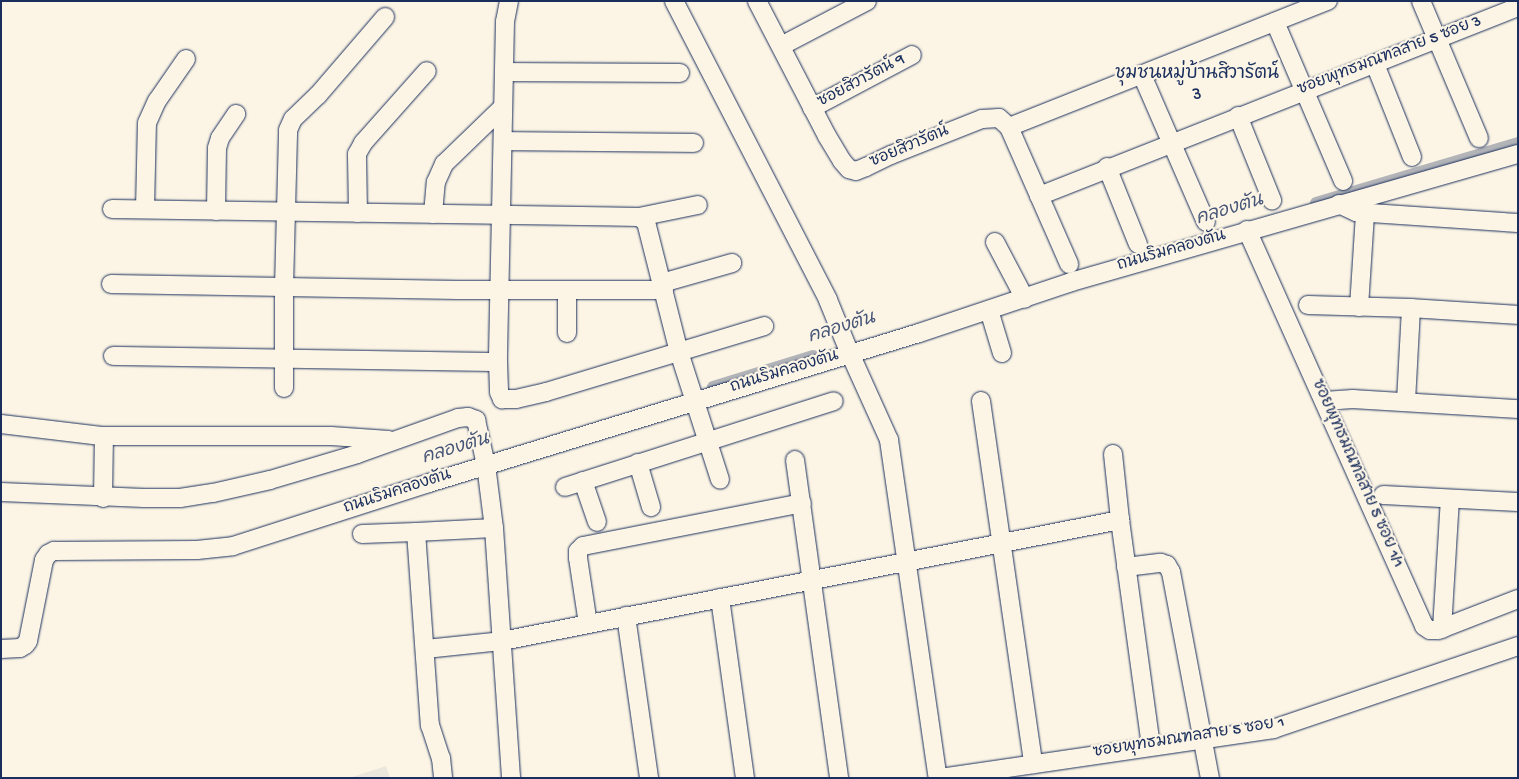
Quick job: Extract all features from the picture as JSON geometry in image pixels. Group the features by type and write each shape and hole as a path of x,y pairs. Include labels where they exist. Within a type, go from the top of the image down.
{"street":[{"path":"509,1 505,21 499,290 498,362 499,392 502,399 516,399 546,392 764,326"},
{"path":"674,1 828,300 889,440 938,778"},
{"name":"ซอยสิวารัตน์","path":"757,1 812,108 842,161 849,169 856,171 982,119 999,118 1010,127"},
{"path":"781,46 867,1"},
{"path":"1069,264 1010,127 1328,1"},
{"path":"1421,1 1479,138"},
{"name":"ซอยพุทธมณฑลสาย 5 ซอย 3","path":"1039,196 1238,116 1439,40 1518,7"},
{"path":"284,388 284,287 288,130 293,119 318,95 385,18"},
{"path":"1275,22 1344,181"},
{"name":"ซอยสิวารัตน์ 9","path":"812,108 912,55"},
{"path":"145,210 147,123 157,102 186,59"},
{"path":"1374,64 1412,157"},
{"path":"358,213 357,154 362,143 427,71"},
{"path":"505,72 680,73"},
{"path":"1142,75 1206,222"},
{"path":"433,214 436,182 444,164 503,107"},
{"path":"216,211 217,148 220,138 236,114"},
{"path":"1238,116 1272,200"},
{"path":"503,140 694,143"},
{"name":"ถนนริมคลองตัน","path":"1,649 20,648 28,641 44,560 48,554 54,552 197,550 233,546 847,346 989,310 1022,293 1071,282 1247,230 1518,154"},
{"path":"1107,168 1138,244"},
{"path":"1339,204 1356,212 1365,213 1518,223"},
{"path":"112,209 639,217 698,205"},
{"path":"1359,307 1365,213"},
{"path":"639,217 646,222 678,352 720,480"},
{"name":"ซอยพุทธมณฑลสาย 5 ซอย 1/1","path":"1247,230 1424,626 1430,630 1442,629"},
{"path":"995,242 1022,293"},
{"path":"111,284 499,290 663,287 732,264"},
{"path":"567,290 567,333"},
{"path":"1308,305 1411,308 1518,315"},
{"path":"1406,402 1411,308"},
{"path":"989,310 1002,353"},
{"path":"113,356 498,362"},
{"path":"1324,401 1353,399 1518,409"},
{"path":"566,487 707,440 834,401"},
{"path":"981,402 1033,764"},
{"path":"1,492 103,498 180,498 213,493 270,480 394,442 458,418 468,417 476,420 486,463 494,528 511,778"},
{"path":"1,424 104,436 332,436 379,438 394,442"},
{"path":"103,498 104,436"},
{"path":"1114,454 1120,520 1151,746"},
{"path":"795,460 839,778"},
{"path":"638,463 652,506"},
{"path":"582,481 596,522"},
{"path":"1383,495 1518,502"},
{"path":"1450,499 1442,629 1518,599"},
{"path":"588,624 578,558 578,550 583,546 802,503"},
{"path":"425,649 502,641 1120,520"},
{"path":"362,534 494,528"},
{"path":"416,532 430,725 441,758 443,778"},
{"path":"1126,567 1161,563 1167,565 1172,572 1210,778"},
{"path":"720,598 745,778"},
{"path":"626,616 649,778"},
{"name":"ซอยพุทธมณฑลสาย 5 ซอย 1","path":"938,778 1273,729 1518,646"}],"shaded area":[{"path":"386,766 390,778 349,778"}],"waterway":[{"name":"คลองตัน","path":"1316,203 1518,143"},
{"name":"คลองตัน","path":"713,387 813,356"}],"district":[{"name":"ชุมชนหมู่บ้านสิวารัตน์ 3","path":"1197,86"}]}
